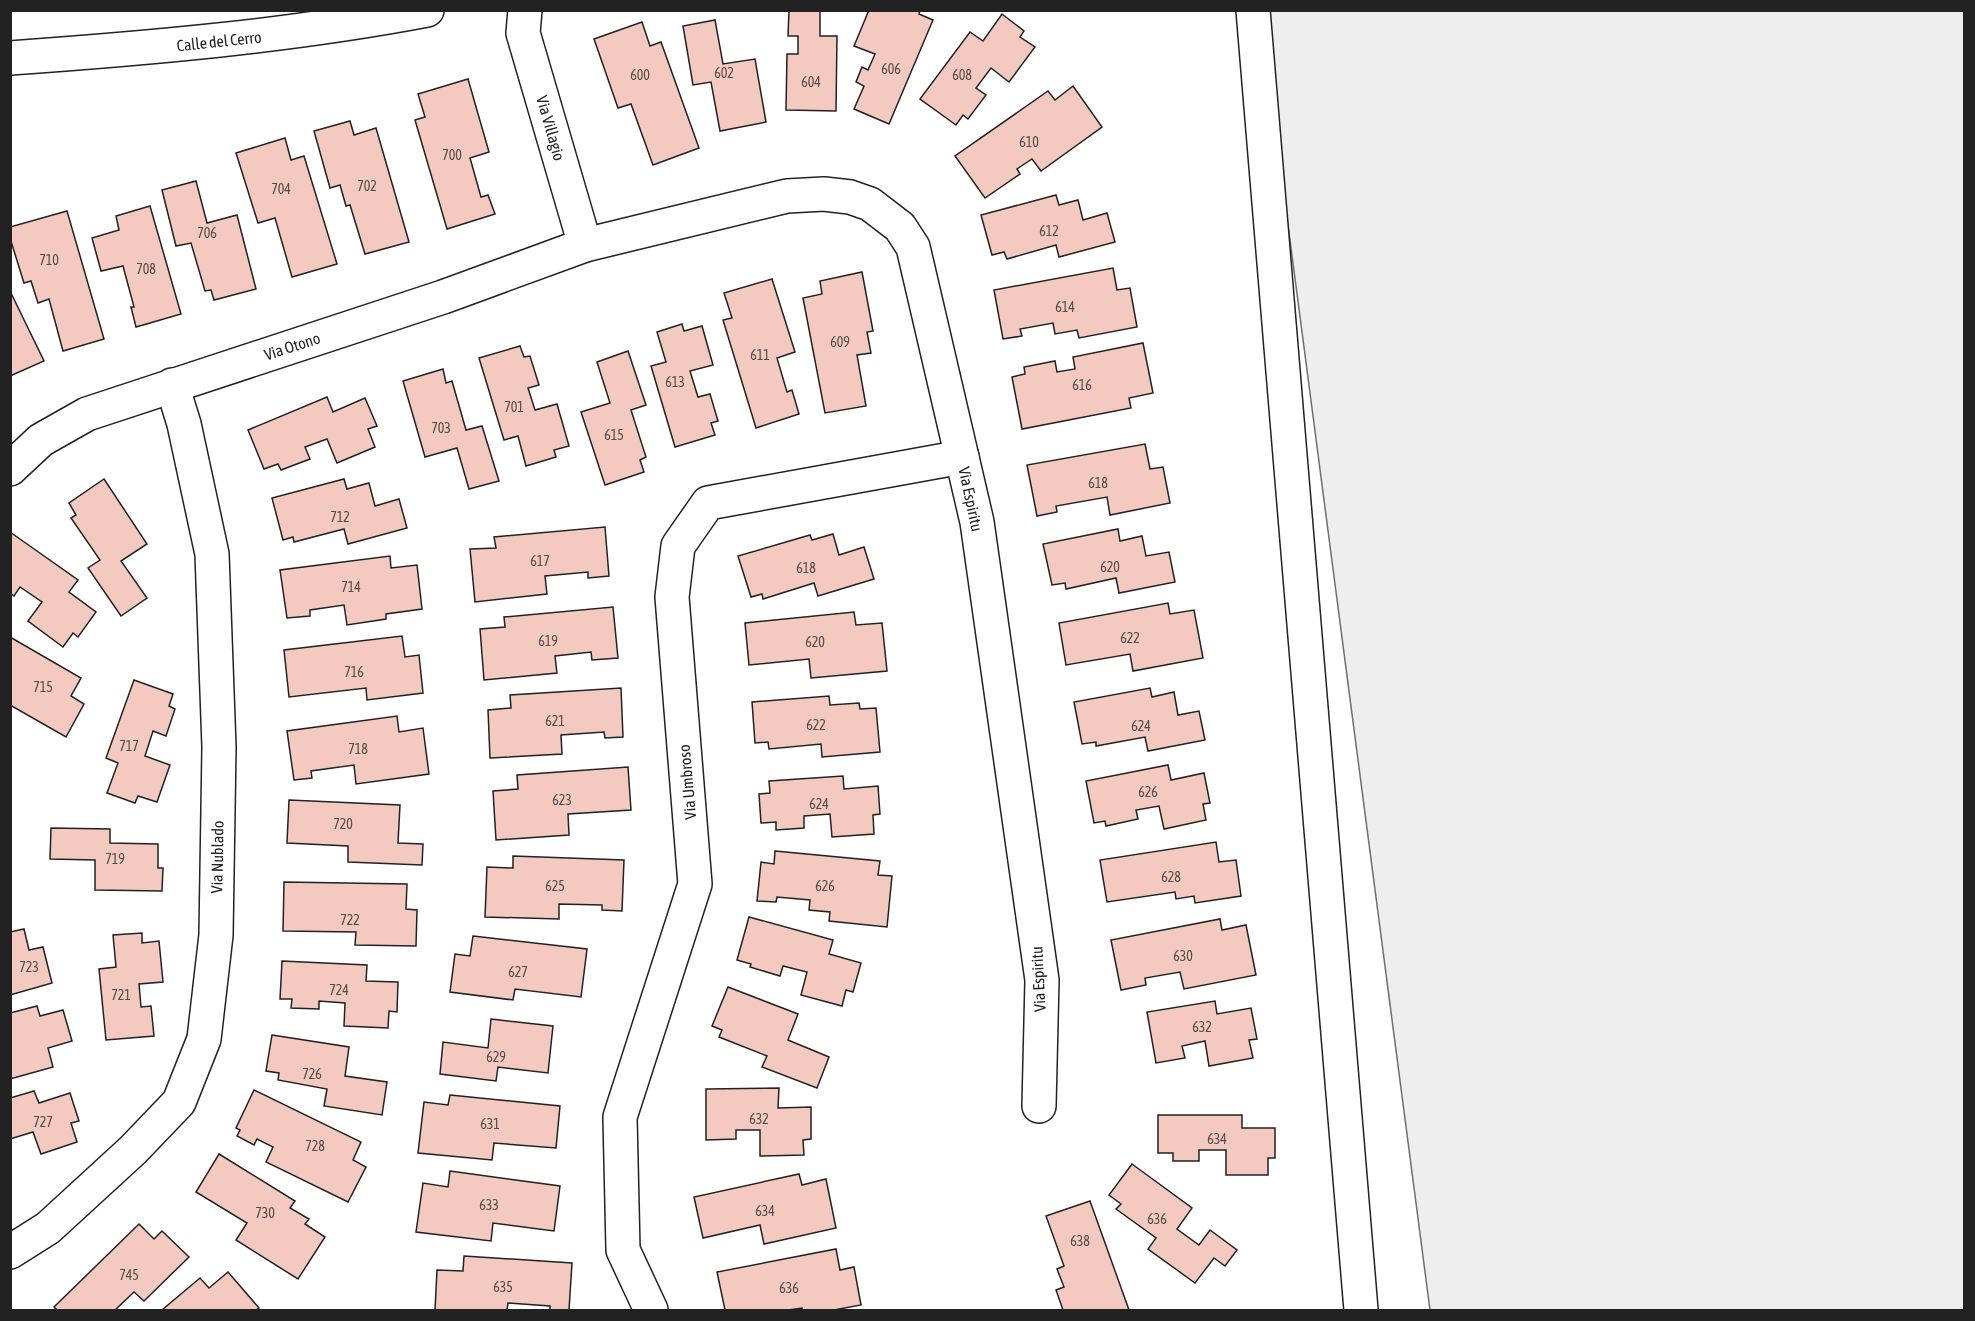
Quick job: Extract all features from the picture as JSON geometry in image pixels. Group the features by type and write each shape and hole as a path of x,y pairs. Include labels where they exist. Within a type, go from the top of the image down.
{"street":[{"name":"Calle del Cerro","path":"10,58 184,45 342,26 427,10"},
{"name":"Via Villagio","path":"525,10 523,33 585,245"},
{"path":"1253,10 1361,1311"},
{"name":"Via Espiritu","path":"585,245 787,196 824,194 850,197 870,204 900,227 913,247 978,534 1042,980 1039,1106"},
{"name":"Via Otono","path":"10,469 42,440 87,414 443,297 585,245"},
{"name":"Via Nublado","path":"10,1252 48,1228 133,1150 179,1102 204,1039 216,911 219,747 212,554 184,424 172,385"},
{"name":"Via Umbroso","path":"651,1311 622,1250 620,1117 695,884 672,597 678,546 708,503 962,457"}],"shaded area":[{"path":"1260,11 1964,11 1964,1310 1430,1310"}],"building":[{"path":"789,10 820,10 820,36 837,36 836,111 786,110 787,54 798,54 798,36 788,36"},
{"path":"869,10 920,10 919,14 933,20 889,124 854,109 864,86 856,82 862,67 868,70 875,54 854,46"},
{"path":"1002,14 1024,31 1020,37 1035,47 1009,82 991,68 976,88 986,95 968,119 963,115 956,125 920,99 970,32 983,41"},
{"path":"715,20 723,64 755,59 766,122 720,131 711,82 693,85 683,26"},
{"path":"642,22 650,46 661,42 699,148 653,165 631,104 618,108 594,39"},
{"path":"468,79 489,152 470,158 481,197 488,195 495,214 447,229 415,120 425,117 418,94"},
{"path":"1073,86 1102,127 1041,171 1032,159 1017,169 1020,174 985,198 955,156 1048,91 1055,100"},
{"path":"350,121 354,135 376,128 409,242 365,254 350,205 346,206 340,185 330,188 314,131"},
{"path":"285,138 291,160 304,156 337,264 292,277 275,218 258,223 236,153"},
{"path":"196,181 207,223 237,215 256,289 214,300 211,290 205,291 191,243 176,246 162,190"},
{"path":"1056,195 1059,205 1078,200 1083,220 1107,213 1115,242 1059,257 1056,245 1007,259 1004,252 992,255 981,215"},
{"path":"150,206 181,314 136,327 131,307 134,307 123,266 101,271 92,238 119,230 116,216"},
{"path":"67,211 104,339 63,351 49,299 38,303 31,281 24,283 10,238 10,227"},
{"path":"1113,268 1117,290 1130,288 1137,327 1079,338 1077,330 1055,334 1053,323 1020,329 1022,336 1003,339 994,290"},
{"path":"862,272 873,331 867,332 871,353 857,355 866,406 825,413 803,298 822,294 820,281"},
{"path":"772,279 795,352 777,358 787,392 792,390 799,414 756,428 723,320 732,318 724,293"},
{"path":"10,291 44,361 10,376"},
{"path":"682,324 684,331 702,326 713,365 690,371 698,397 710,394 718,421 711,423 715,435 675,447 651,366 666,362 657,332"},
{"path":"1143,343 1153,393 1129,398 1131,408 1022,429 1012,377 1025,374 1024,367 1055,361 1057,372 1075,369 1073,357"},
{"path":"520,346 524,357 530,356 539,385 528,388 535,410 557,404 569,446 554,450 556,457 526,466 518,436 504,440 479,358"},
{"path":"628,351 646,405 631,410 646,457 640,460 644,472 605,485 581,412 610,403 597,362"},
{"path":"443,369 446,383 452,381 466,430 482,426 499,481 469,489 457,448 425,457 403,381"},
{"path":"327,397 333,412 365,398 377,426 368,429 375,447 337,463 327,439 305,447 310,459 281,470 278,464 264,469 248,430"},
{"path":"1145,444 1150,469 1163,467 1170,503 1110,515 1107,497 1056,506 1057,512 1037,516 1027,465"},
{"path":"104,479 147,544 121,561 147,598 121,616 88,568 100,560 71,518 76,515 69,503"},
{"path":"344,479 347,489 369,483 375,506 399,499 407,528 348,544 344,529 294,542 293,537 283,540 272,498"},
{"path":"605,527 609,576 588,578 588,572 545,576 547,594 475,602 470,549 496,548 494,537"},
{"path":"1118,529 1120,541 1142,536 1146,556 1169,552 1175,582 1119,593 1116,578 1066,589 1065,583 1052,585 1043,544"},
{"path":"10,532 78,580 69,592 96,612 78,637 73,633 63,647 28,621 42,602 20,587 14,596 10,593"},
{"path":"833,534 839,555 864,547 874,579 818,596 814,583 763,599 762,594 751,597 738,556 810,535 812,540"},
{"path":"390,556 391,568 417,565 422,609 386,614 386,619 347,625 344,605 310,610 310,616 287,618 280,570"},
{"path":"1168,603 1170,614 1194,610 1203,658 1133,671 1130,654 1066,665 1059,623"},
{"path":"613,607 618,658 592,660 591,652 555,656 557,673 484,680 480,629 505,627 504,617"},
{"path":"854,612 856,625 882,623 887,671 811,678 809,659 749,665 745,623"},
{"path":"402,636 405,657 419,655 423,693 367,700 366,688 289,697 284,650"},
{"path":"10,637 81,678 71,696 84,704 66,737 10,705"},
{"path":"134,680 173,694 169,706 175,709 166,736 153,731 145,756 170,765 157,802 138,796 135,803 107,793 118,763 106,758"},
{"path":"621,688 623,737 605,738 604,732 561,735 562,754 490,758 488,710 511,708 510,695"},
{"path":"1150,688 1152,697 1174,692 1178,715 1199,711 1205,740 1148,751 1145,737 1096,746 1096,742 1082,744 1074,702"},
{"path":"829,696 830,705 859,703 860,709 876,708 880,752 822,757 821,744 769,749 768,742 755,743 752,702"},
{"path":"397,716 399,732 423,728 429,774 356,784 354,765 311,771 312,778 294,780 287,731"},
{"path":"1168,765 1171,780 1204,773 1210,803 1203,804 1206,820 1164,829 1159,806 1136,810 1138,819 1106,826 1105,821 1094,823 1086,781"},
{"path":"628,767 631,810 568,814 569,835 496,840 493,791 518,789 517,775"},
{"path":"843,776 844,789 878,786 880,814 873,815 874,834 832,837 830,814 804,816 804,828 776,830 776,822 761,823 759,794 770,793 769,781"},
{"path":"289,800 400,805 398,843 423,844 422,865 348,862 348,846 287,843"},
{"path":"51,828 110,829 110,843 158,844 158,868 163,868 162,891 95,890 95,860 50,859"},
{"path":"1216,842 1219,862 1236,860 1241,896 1195,903 1194,896 1176,899 1175,892 1107,902 1100,860"},
{"path":"775,851 880,861 878,875 892,876 887,927 829,921 830,912 809,910 810,900 777,897 776,902 757,901 761,862 774,864"},
{"path":"513,856 624,860 622,911 602,910 602,905 559,904 559,919 485,917 487,867 513,868"},
{"path":"284,882 407,884 406,909 417,910 416,946 355,945 356,932 283,931"},
{"path":"749,917 833,940 829,954 861,963 853,992 846,990 842,1006 801,995 807,972 783,966 780,976 750,967 751,964 737,960"},
{"path":"1220,919 1222,930 1246,925 1256,975 1184,989 1180,972 1145,978 1146,985 1121,990 1111,940"},
{"path":"24,929 29,950 43,947 52,983 10,995 10,932"},
{"path":"142,933 142,943 159,941 163,982 139,984 141,1007 151,1006 154,1036 106,1040 99,969 116,967 113,935"},
{"path":"473,936 587,949 581,997 515,989 513,1000 450,992 455,954 470,956"},
{"path":"282,961 367,965 366,981 398,982 397,1012 389,1011 388,1028 344,1026 345,1003 319,1001 319,1009 291,1008 292,999 280,999"},
{"path":"728,987 798,1014 788,1040 829,1057 817,1088 762,1067 767,1056 719,1037 722,1030 712,1026"},
{"path":"1215,1001 1217,1014 1251,1008 1257,1039 1249,1040 1253,1058 1209,1066 1205,1041 1182,1046 1185,1058 1156,1063 1147,1012"},
{"path":"37,1006 40,1016 63,1010 72,1041 48,1048 53,1067 10,1079 10,1013"},
{"path":"491,1019 553,1026 548,1073 498,1067 496,1081 440,1074 443,1042 488,1048"},
{"path":"272,1035 349,1047 345,1076 387,1082 382,1115 324,1106 327,1089 278,1080 279,1073 266,1071"},
{"path":"779,1088 778,1108 811,1107 811,1139 803,1140 804,1155 760,1156 760,1130 736,1130 736,1139 706,1140 706,1089"},
{"path":"254,1090 361,1142 353,1160 366,1167 348,1202 266,1162 273,1147 257,1139 254,1145 237,1136 240,1130 236,1128"},
{"path":"34,1091 39,1103 70,1093 79,1121 71,1123 77,1142 41,1154 33,1132 10,1139 10,1098"},
{"path":"450,1095 560,1106 556,1148 494,1143 492,1160 418,1153 424,1102 448,1105"},
{"path":"1158,1115 1242,1115 1242,1128 1275,1128 1275,1158 1268,1158 1268,1175 1226,1175 1226,1150 1199,1150 1199,1161 1173,1161 1173,1153 1158,1153"},
{"path":"219,1154 295,1201 290,1208 309,1219 305,1224 325,1237 298,1279 236,1240 247,1223 196,1192"},
{"path":"1132,1164 1192,1208 1177,1229 1199,1245 1210,1230 1237,1250 1225,1266 1214,1258 1195,1283 1148,1249 1156,1238 1116,1209 1121,1204 1109,1195"},
{"path":"450,1171 560,1186 554,1231 493,1223 491,1241 416,1232 423,1183 448,1187"},
{"path":"799,1174 802,1185 826,1179 836,1228 764,1244 760,1225 703,1238 694,1197"},
{"path":"1090,1201 1129,1310 1063,1310 1056,1290 1064,1287 1057,1269 1064,1266 1046,1216"},
{"path":"139,1224 154,1239 162,1231 189,1257 144,1301 134,1292 115,1310 57,1310 54,1307"},
{"path":"836,1249 840,1270 854,1267 861,1305 834,1310 802,1310 802,1308 725,1310 717,1272"},
{"path":"464,1256 572,1263 569,1310 550,1310 550,1306 508,1303 507,1310 435,1310 437,1270 463,1271"},
{"path":"228,1272 259,1308 256,1310 162,1310 200,1278 209,1288"}]}
